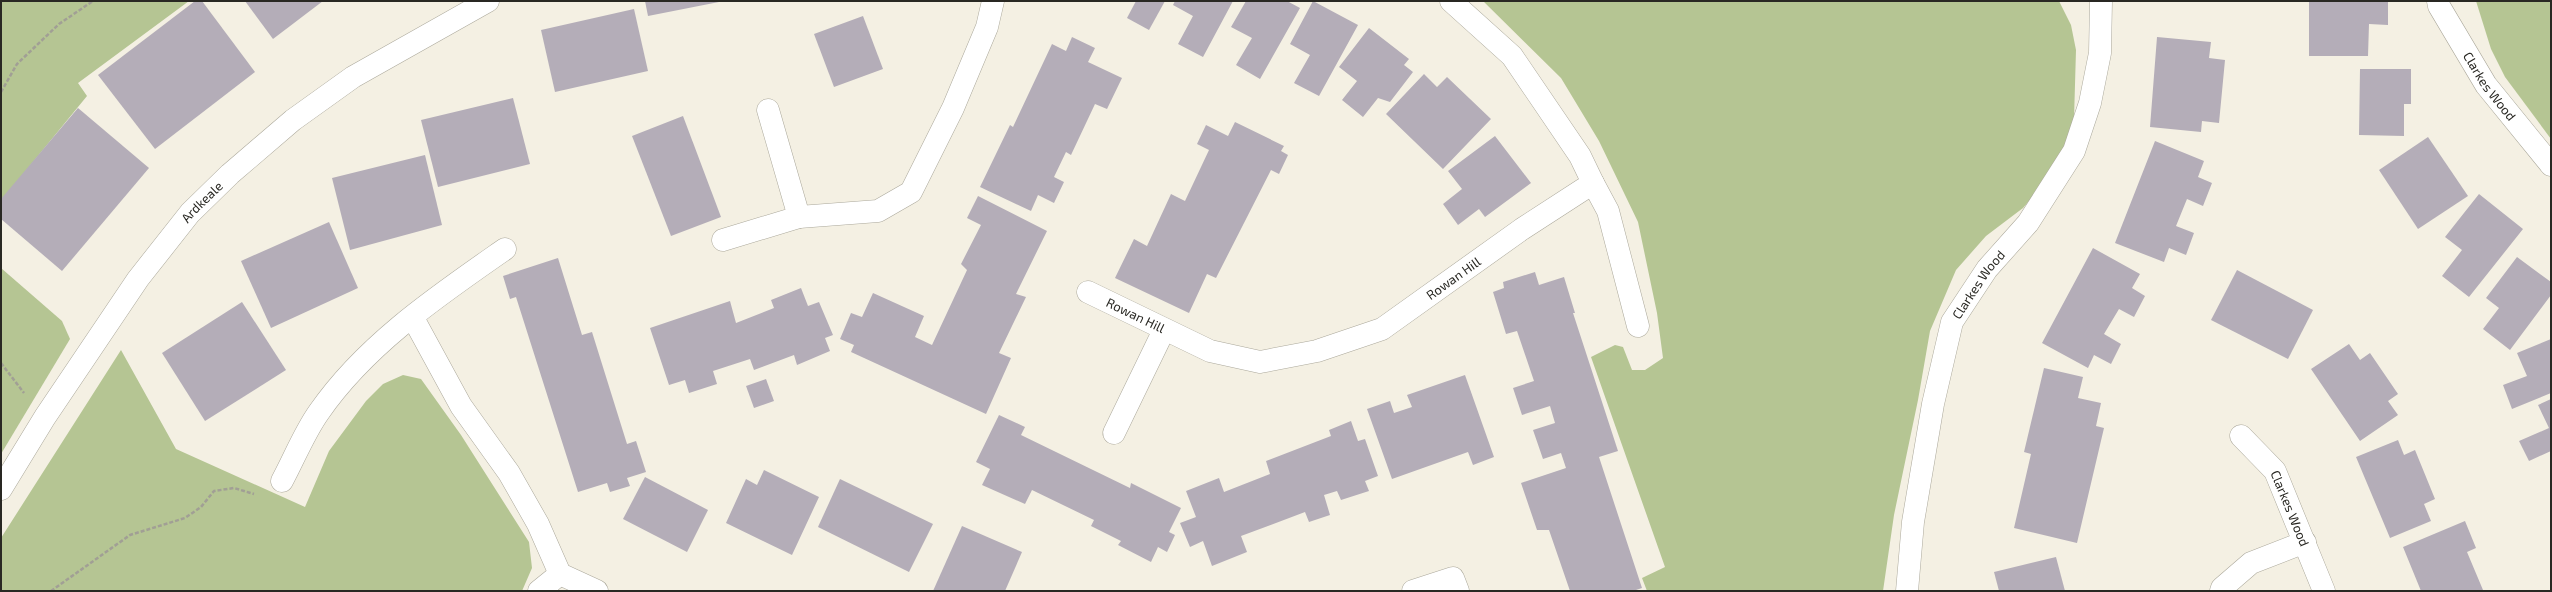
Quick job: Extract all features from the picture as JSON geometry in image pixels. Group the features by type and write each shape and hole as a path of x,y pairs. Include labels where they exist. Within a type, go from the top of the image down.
{"street":[{"name":"Ardkeale","path":"1,489 45,417 138,278 190,213 230,174 294,120 353,77 488,1"},
{"path":"724,240 799,217 878,211 911,192 953,108 986,27 993,1"},
{"path":"1451,1 1512,56 1580,156 1608,211 1638,326"},
{"name":"Clarkes Wood","path":"1908,591 1913,522 1933,404 1952,322 1987,269 2028,224 2074,151 2090,103 2100,53 2101,1"},
{"name":"Clarkes Wood","path":"2438,1 2439,6 2486,85 2551,165"},
{"path":"768,110 799,217"},
{"name":"Rowan Hill","path":"1088,292 1210,351 1260,362 1317,351 1382,329 1452,281 1522,229 1593,183"},
{"path":"282,481 319,412 363,360 436,297 505,249"},
{"path":"413,318 461,406 513,479 538,524 560,574 597,591"},
{"path":"1114,433 1164,330"},
{"name":"Clarkes Wood","path":"2241,436 2275,471 2324,591"},
{"path":"2221,591 2222,588 2251,563 2305,542"},
{"path":"540,591 560,574"},
{"path":"1413,591 1453,578 1458,591"}],"path":[{"path":"1,92 17,64 59,24 93,1"},
{"path":"1,363 45,417"},
{"path":"51,591 130,535 185,518 201,507 214,491 234,488 265,494 282,481"}],"green space":[{"path":"1,1 189,1 78,83 87,96 1,201"},
{"path":"1483,1 2059,1 2071,25 2076,50 2074,119 2058,167 2023,208 1986,236 1956,270 1930,331 1918,400 1894,515 1883,591 1647,591 1642,578 1665,567 1591,357 1615,345 1623,347 1632,370 1645,370 1663,358 1657,313 1638,222 1599,141 1561,78"},
{"path":"2476,1 2549,1 2551,4 2551,139 2505,77 2491,49"},
{"path":"1,268 62,321 70,339 1,454"},
{"path":"121,350 176,449 305,507 329,451 366,401 383,384 403,375 421,379 461,435 529,542 532,568 522,591 1,591 1,538"}],"building":[{"path":"195,1 202,1 255,72 155,149 98,75"},
{"path":"245,1 323,1 273,39"},
{"path":"645,1 719,1 719,2 648,16"},
{"path":"1136,1 1165,1 1149,30 1127,18"},
{"path":"1175,1 1233,1 1203,57 1178,44 1193,16 1173,5"},
{"path":"1246,1 1287,1 1300,8 1260,79 1236,65 1252,38 1231,27"},
{"path":"1313,1 1358,25 1319,96 1294,83 1310,55 1290,44"},
{"path":"2309,1 2388,1 2388,25 2369,24 2368,56 2309,56"},
{"path":"634,9 648,71 555,92 541,30"},
{"path":"863,16 883,69 834,87 814,34"},
{"path":"1369,28 1409,59 1404,65 1413,72 1390,102 1378,98 1363,117 1342,100 1357,81 1339,67"},
{"path":"1072,37 1095,48 1088,62 1122,78 1107,109 1095,104 1071,155 1066,152 1054,177 1064,182 1054,203 1038,195 1031,211 980,187 1010,125 1013,127 1052,44 1066,51"},
{"path":"2157,37 2211,42 2209,58 2225,60 2219,123 2202,121 2201,132 2150,127"},
{"path":"2360,69 2411,69 2411,104 2404,104 2404,136 2359,135"},
{"path":"1424,74 1437,87 1447,77 1491,119 1443,169 1386,114"},
{"path":"513,98 530,164 438,187 421,120"},
{"path":"78,108 149,168 62,271 1,219 1,199"},
{"path":"683,116 721,217 671,236 632,136"},
{"path":"1235,122 1284,146 1281,151 1288,155 1279,174 1271,170 1216,278 1207,274 1189,313 1115,278 1134,239 1147,246 1171,194 1185,201 1209,150 1197,144 1206,125 1228,136"},
{"path":"1495,136 1531,183 1485,217 1479,209 1458,225 1443,204 1462,189 1448,171"},
{"path":"2428,137 2468,196 2418,229 2379,170"},
{"path":"2155,141 2204,161 2198,177 2212,183 2203,206 2187,199 2176,226 2194,233 2186,255 2169,248 2164,262 2115,243"},
{"path":"425,155 442,225 350,250 332,178"},
{"path":"2479,194 2523,229 2469,297 2442,276 2462,250 2445,237"},
{"path":"978,196 1047,231 1016,294 1026,297 999,353 1011,358 986,414 851,352 854,345 840,339 851,313 862,317 873,293 924,316 915,337 932,345 967,270 961,264 981,225 967,218"},
{"path":"329,222 358,288 271,328 241,261"},
{"path":"2093,248 2140,274 2132,288 2145,296 2134,317 2119,309 2104,334 2121,344 2111,364 2094,355 2088,368 2042,343"},
{"path":"2517,257 2551,282 2551,295 2510,350 2483,329 2499,308 2486,298"},
{"path":"558,258 582,335 592,332 627,444 636,441 646,472 627,478 630,486 610,492 607,483 578,492 516,297 510,299 503,276"},
{"path":"2237,270 2313,310 2288,359 2211,320"},
{"path":"1535,272 1539,285 1564,277 1575,313 1573,313 1618,451 1599,457 1642,588 1633,591 1570,591 1549,530 1537,530 1521,483 1566,468 1561,453 1543,459 1533,430 1555,423 1550,406 1522,415 1513,388 1534,381 1517,331 1506,334 1493,292 1504,288 1503,282"},
{"path":"801,288 808,306 819,302 833,335 825,338 830,351 797,365 794,355 754,370 750,359 713,371 717,384 689,393 685,380 669,385 650,328 730,301 736,323 774,308 771,300"},
{"path":"242,302 286,370 205,421 162,353"},
{"path":"2551,339 2551,393 2512,409 2503,385 2527,376 2517,353"},
{"path":"2349,344 2360,360 2370,353 2398,394 2388,401 2398,415 2360,441 2311,369"},
{"path":"2044,368 2083,377 2078,398 2101,403 2096,426 2104,428 2077,543 2014,528 2031,454 2024,452"},
{"path":"1465,375 1494,457 1473,465 1468,452 1392,479 1367,409 1390,401 1394,413 1412,407 1407,395"},
{"path":"766,379 774,401 754,408 746,386"},
{"path":"2551,399 2551,451 2529,461 2519,441 2549,428 2538,405"},
{"path":"999,415 1025,427 1021,435 1130,488 1131,483 1181,508 1169,532 1175,535 1167,552 1158,547 1151,562 1118,545 1121,541 1091,526 1094,520 1032,490 1025,504 982,485 990,469 976,462"},
{"path":"1351,421 1358,441 1365,439 1378,476 1365,481 1369,491 1341,500 1337,491 1324,495 1330,515 1309,522 1305,512 1241,536 1247,552 1212,566 1203,541 1190,547 1180,523 1196,517 1186,491 1219,478 1224,492 1270,474 1266,461 1331,436 1329,430"},
{"path":"2398,440 2404,455 2415,450 2435,499 2424,504 2431,521 2390,538 2356,457"},
{"path":"764,470 819,497 792,555 726,523 746,479 757,485"},
{"path":"645,477 708,510 687,552 623,519"},
{"path":"840,479 933,524 909,572 818,527"},
{"path":"2465,521 2476,548 2467,552 2483,590 2421,591 2403,547"},
{"path":"962,526 1022,552 1005,591 933,591"},
{"path":"2056,557 2065,591 1999,591 1994,572"}]}
